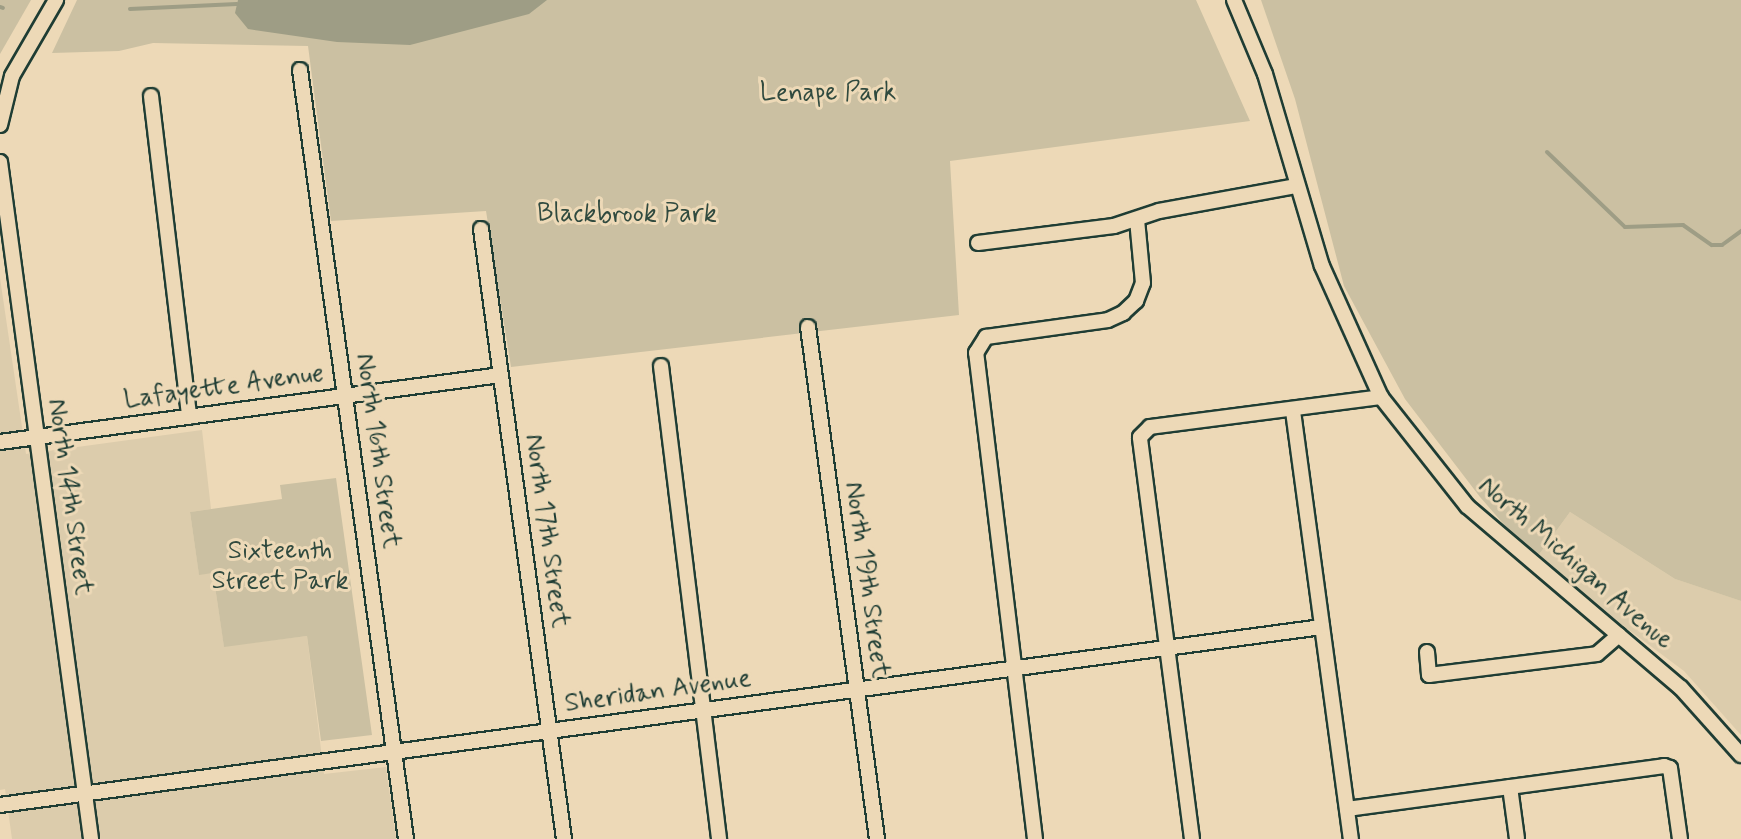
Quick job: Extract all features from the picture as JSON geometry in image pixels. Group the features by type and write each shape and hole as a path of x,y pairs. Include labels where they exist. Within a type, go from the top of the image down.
{"street":[{"path":"0,125 6,93 56,0"},
{"name":"North Michigan Avenue","path":"1234,0 1265,74 1297,186 1336,301 1381,397 1467,506 1681,688 1741,755"},
{"name":"North 16th Street","path":"300,70 406,839"},
{"path":"151,96 189,417"},
{"name":"North 14th Street","path":"0,162 6,246 36,438 91,839"},
{"path":"978,243 1137,219 1297,186"},
{"path":"1035,839 1011,669 976,353 980,342 1123,313 1136,301 1143,283 1137,219"},
{"name":"North 17th Street","path":"481,229 564,839"},
{"name":"North 19th Street","path":"808,327 877,839"},
{"path":"661,366 719,839"},
{"name":"Lafayette Avenue","path":"0,442 501,375"},
{"path":"1192,839 1140,437 1150,427 1293,411 1381,397"},
{"path":"1293,411 1351,839"},
{"name":"Sheridan Avenue","path":"0,805 1322,627"},
{"path":"1427,652 1429,675 1586,656 1606,649 1619,635"},
{"path":"1347,809 1670,768 1680,839"},
{"path":"1510,787 1517,839"}],"shaded area":[{"path":"238,0 547,0 529,14 410,45 337,42 248,29 235,13"},
{"path":"0,278 26,454 202,430 211,509 190,512 199,574 213,573 224,646 307,636 324,774 386,767 396,839 12,839 5,789 0,790"},
{"path":"1570,512 1675,579 1741,601 1741,735 1684,671 1535,560"}],"green space":[{"path":"0,0 31,0 0,54"},
{"name":"Blackbrook Park","path":"77,0 1196,0 1250,121 950,161 959,315 511,367 486,211 331,221 308,46 153,43 119,51 52,53"},
{"path":"1261,0 1741,0 1741,601 1675,579 1570,512 1535,560 1480,497 1405,399 1344,286 1295,99"},
{"name":"Sixteenth Street Park","path":"336,478 372,735 321,741 307,636 224,647 213,573 199,575 190,512 282,499 280,485"}],"waterway":[{"path":"130,9 237,4"},
{"path":"1547,152 1625,227 1683,225 1712,245 1722,245 1741,231"}],"park label":[{"name":"Lenape Park","path":"828,94"}]}
